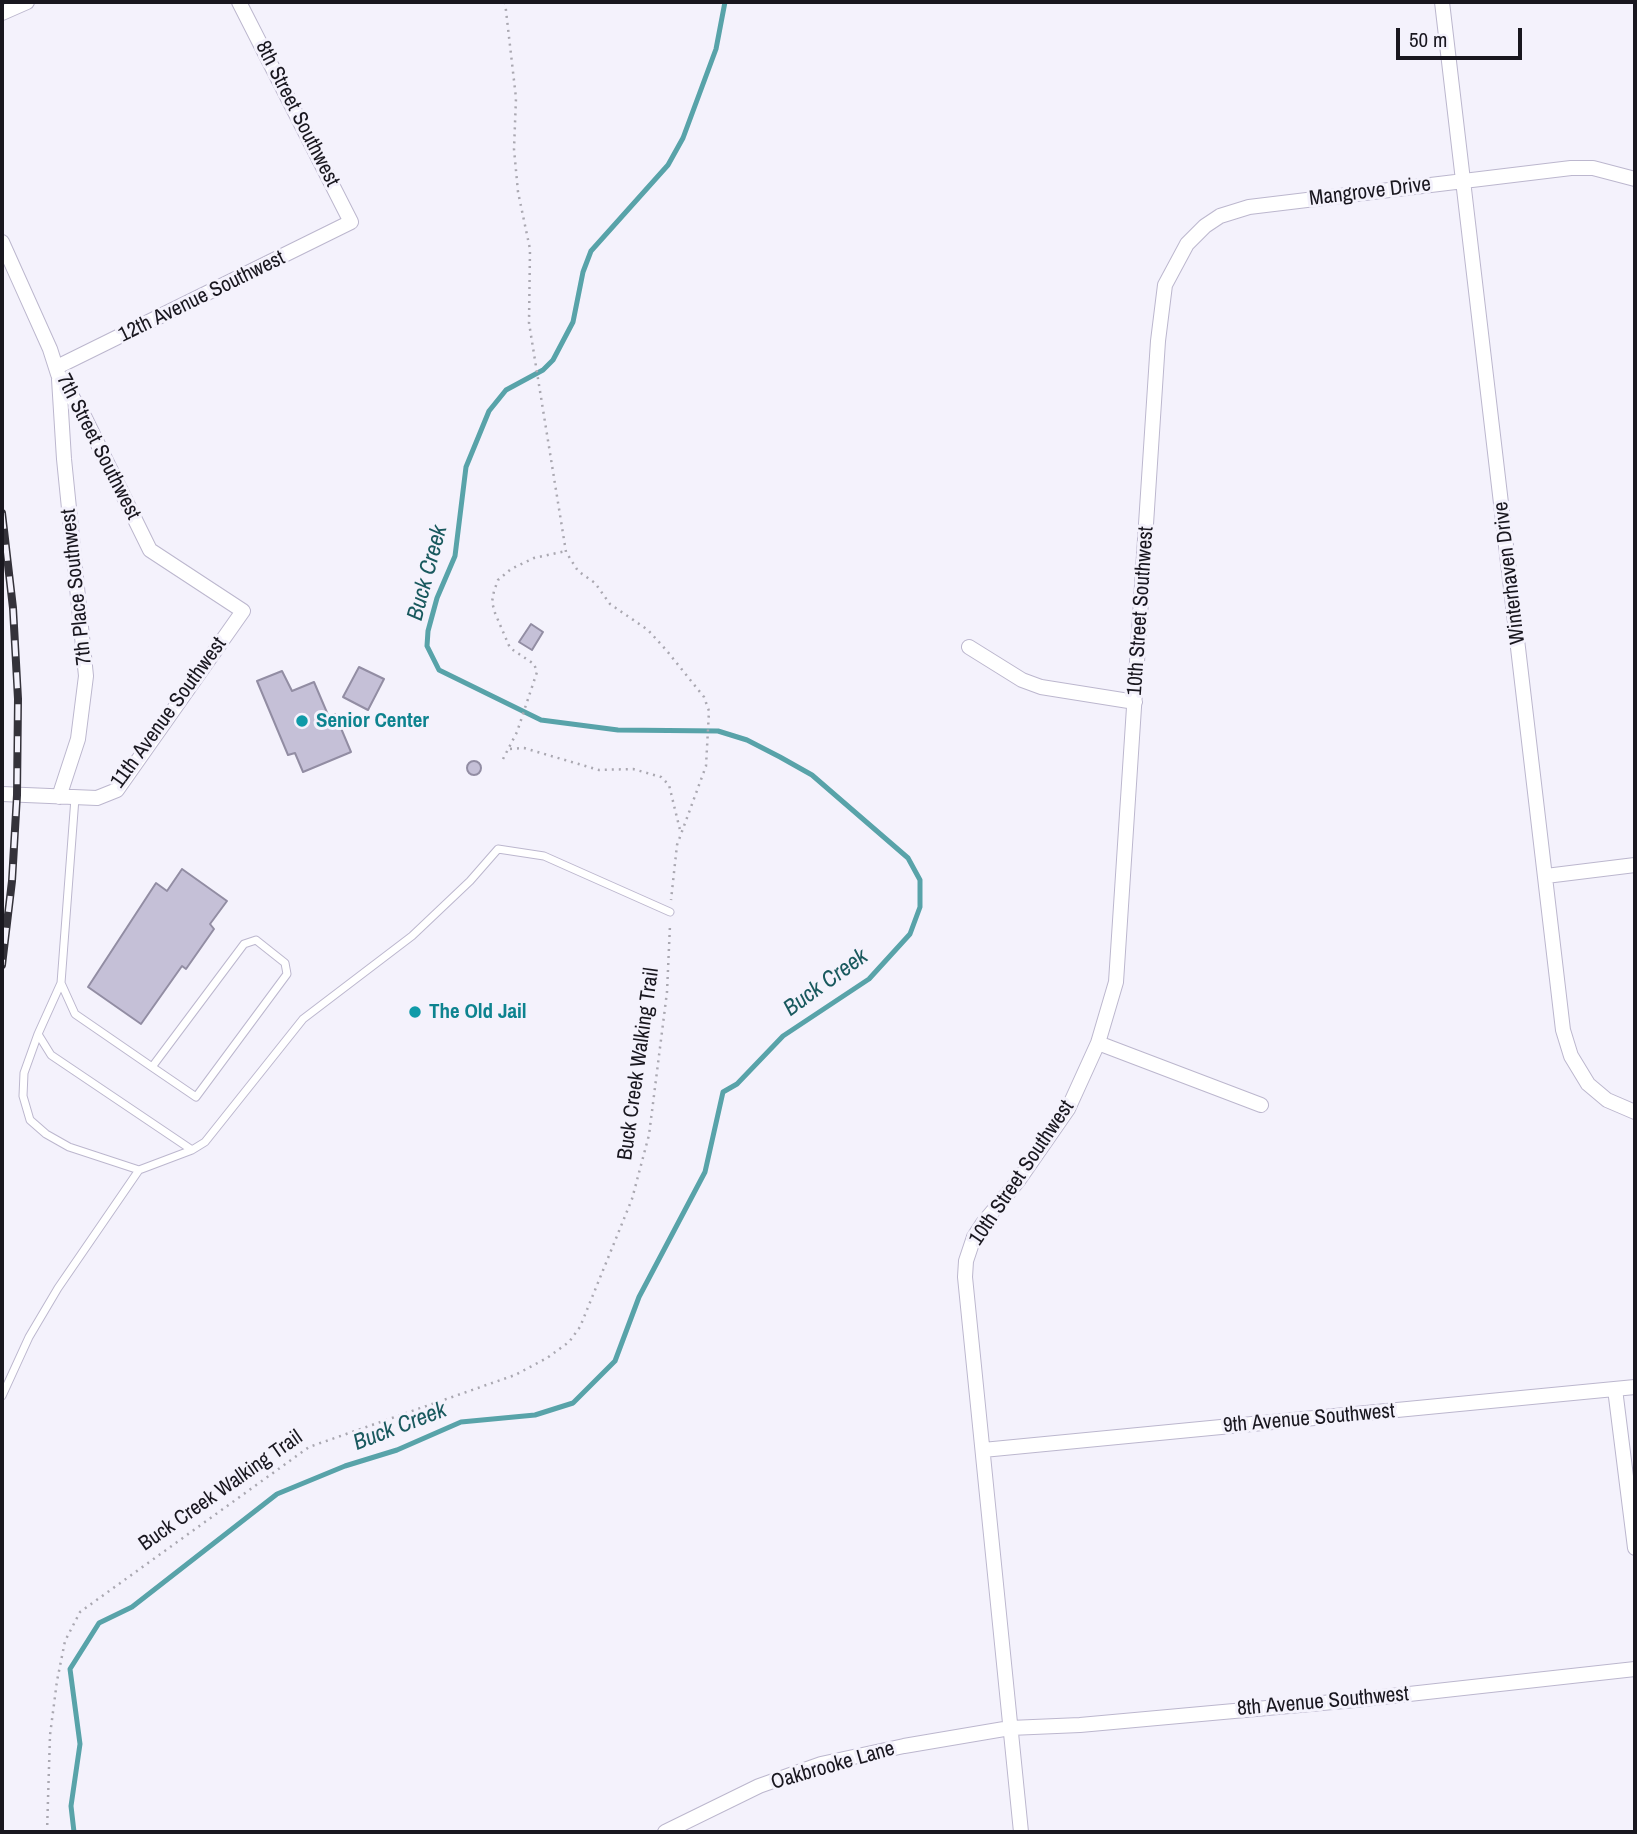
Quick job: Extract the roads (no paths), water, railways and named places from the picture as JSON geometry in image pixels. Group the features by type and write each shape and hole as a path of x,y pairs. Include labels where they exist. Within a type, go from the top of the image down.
{"street":[{"path":"2,13 27,2"},
{"name":"8th Street Southwest","path":"239,2 351,222 345,225"},
{"name":"Winterhaven Drive","path":"1441,2 1563,1030 1571,1056 1588,1084 1614,1104 1635,1112"},
{"name":"Mangrove Drive","path":"1161,310 1165,285 1186,244 1220,216 1280,202 1593,168 1635,179"},
{"name":"12th Avenue Southwest","path":"58,371 345,225"},
{"name":"7th Street Southwest","path":"2,242 58,371 95,438 150,550 243,611"},
{"name":"10th Street Southwest","path":"1021,1832 965,1278 969,1249 983,1223 1026,1171 1068,1110 1098,1043 1116,982 1161,310"},
{"name":"7th Place Southwest","path":"58,371 86,676 78,740 59,797"},
{"name":"11th Avenue Southwest","path":"2,794 75,798 110,794 124,783 243,611"},
{"path":"969,647 1023,680 1041,687 1135,702"},
{"path":"1546,876 1635,865"},
{"path":"1098,1043 1261,1105"},
{"name":"9th Avenue Southwest","path":"983,1450 1635,1387"},
{"path":"1615,1389 1635,1548"},
{"name":"8th Avenue Southwest","path":"1010,1728 1056,1727 1355,1700 1635,1669"},
{"name":"Oakbrooke Lane","path":"665,1832 722,1802 821,1764 904,1746 1010,1728"}],"lane":[{"path":"75,798 61,982 24,1073 23,1096 30,1120 46,1134 69,1147 139,1170"},
{"path":"2,1396 29,1337 52,1298 139,1170 192,1150 205,1142 303,1019 412,936 470,881 498,849 544,856 670,912"},
{"path":"61,982 75,1014 152,1067 196,1097 287,974 285,963 256,940 244,944 152,1067"},
{"path":"38,1034 51,1055 192,1150"}],"waterway":[{"name":"Buck Creek","path":"74,1832 71,1806 80,1744 70,1669 99,1623 132,1607 277,1494 345,1466 397,1450 461,1422 535,1415 573,1403 615,1361 639,1297 705,1172 723,1092 737,1084 783,1036 869,979 910,934 920,907 920,880 908,858 812,775 780,757 747,740 718,731 618,730 541,720 439,670 427,646 437,598 455,556 466,467 489,411 506,390 543,370 553,360 573,322 583,272 591,251 668,165 683,138 716,49 725,2"}],"railway":[{"path":"2,513 13,608 18,699 17,795 12,881 2,965"}],"place":[{"name":"Senior Center","path":"302,721"},
{"name":"The Old Jail","path":"415,1012"}]}
